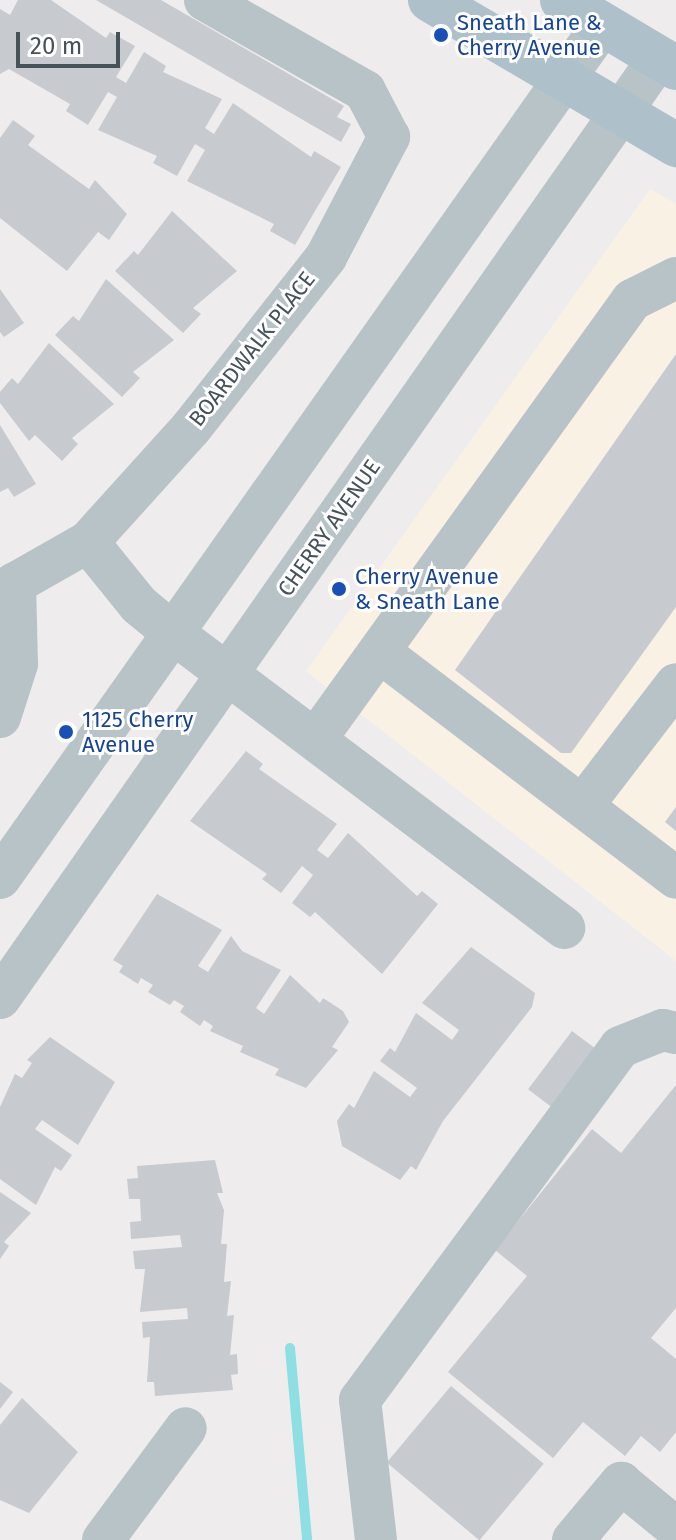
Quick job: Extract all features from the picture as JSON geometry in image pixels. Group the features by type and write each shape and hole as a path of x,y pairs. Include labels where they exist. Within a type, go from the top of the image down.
{"main road":[{"path":"430,0 676,145"},
{"path":"562,0 668,63"}],"street":[{"name":"BOARDWALK PLACE","path":"0,717 17,664 7,588 88,542 191,428 326,257 389,137 365,91 205,0"},
{"path":"0,878 603,24"},
{"name":"CHERRY AVENUE","path":"0,998 621,113 668,63"},
{"path":"318,736 381,653 632,300 676,278"},
{"path":"88,542 139,605 173,633 227,675 318,736 564,928"},
{"path":"381,653 584,804 676,878"},
{"path":"584,804 676,684"},
{"path":"376,1540 360,1400 620,1047 663,1030 676,1033"},
{"path":"103,1540 186,1428"},
{"path":"573,1540 621,1483 676,1528"}],"shaded area":[{"path":"650,189 676,204 676,961 306,671"}],"building":[{"path":"18,0 51,0 106,38 110,32 135,46 116,77 126,83 144,52 166,66 163,72 222,99 205,128 214,134 233,103 311,157 314,151 341,167 295,245 270,231 274,224 187,181 205,150 195,144 177,176 153,163 157,156 98,130 117,97 108,92 88,125 66,111 70,104 9,69 0,74 0,9 10,15"},
{"path":"96,0 161,0 344,106 337,117 351,124 341,142"},
{"path":"13,120 35,136 28,145 89,189 95,180 127,214 109,240 98,232 67,271 0,218 0,138"},
{"path":"172,211 237,271 193,308 201,314 183,333 115,271 134,251 138,255"},
{"path":"106,279 174,340 133,372 140,378 122,397 55,335 73,316 79,321"},
{"path":"0,289 24,323 4,337 0,332"},
{"path":"49,343 114,404 72,438 78,444 62,461 35,435 29,441 0,403 0,392 12,378 18,384"},
{"path":"676,354 676,607 571,753 561,753 455,670"},
{"path":"0,425 36,484 14,497 8,488 0,492"},
{"path":"246,751 263,764 259,769 337,824 317,850 328,858 348,833 417,896 422,891 438,904 382,974 315,912 310,917 292,903 313,875 302,866 281,893 262,879 267,874 190,821"},
{"path":"676,807 676,831 665,822"},
{"path":"157,894 222,930 198,966 208,972 231,936 242,951 281,970 256,1008 264,1014 290,975 320,1003 323,998 343,1011 349,1022 332,1047 338,1050 306,1088 275,1075 279,1069 240,1052 243,1046 210,1031 213,1026 204,1020 200,1026 180,1012 184,1006 174,1000 170,1005 148,992 153,985 141,978 138,984 119,972 123,966 113,960"},
{"path":"471,947 535,993 532,1007 443,1121 416,1170 411,1166 400,1180 342,1146 337,1121 349,1104 354,1108 374,1071 410,1097 417,1088 380,1061 390,1048 395,1052 416,1013 452,1040 459,1030 422,1003"},
{"path":"572,1031 602,1054 558,1112 528,1089"},
{"path":"50,1037 115,1082 78,1145 42,1120 35,1129 72,1155 61,1171 55,1167 36,1205 0,1179 0,1107 15,1074 22,1078 32,1063 27,1060"},
{"path":"676,1085 676,1308 651,1338 676,1359 676,1432 660,1452 641,1436 625,1456 583,1422 553,1458 448,1372 527,1276 495,1250 592,1129 621,1153"},
{"path":"215,1160 223,1193 217,1193 224,1210 221,1244 227,1244 224,1282 231,1281 227,1316 234,1315 230,1355 237,1354 238,1374 231,1375 233,1390 155,1396 154,1382 147,1382 150,1337 143,1338 142,1322 188,1319 187,1308 140,1312 145,1269 135,1269 133,1251 182,1247 180,1235 131,1239 130,1222 141,1221 140,1199 129,1199 127,1179 138,1178 137,1166"},
{"path":"0,1192 31,1213 4,1242 9,1246 0,1259"},
{"path":"0,1382 13,1392 0,1409"},
{"path":"451,1386 544,1464 479,1540 387,1463"},
{"path":"22,1398 78,1452 29,1513 0,1500 0,1425"}],"waterway":[{"path":"290,1348 307,1540"}],"place":[{"name":"Sneath Lane & Cherry Avenue","path":"441,35"},
{"name":"Cherry Avenue & Sneath Lane","path":"339,589"},
{"name":"1125 Cherry Avenue","path":"66,732"}]}
